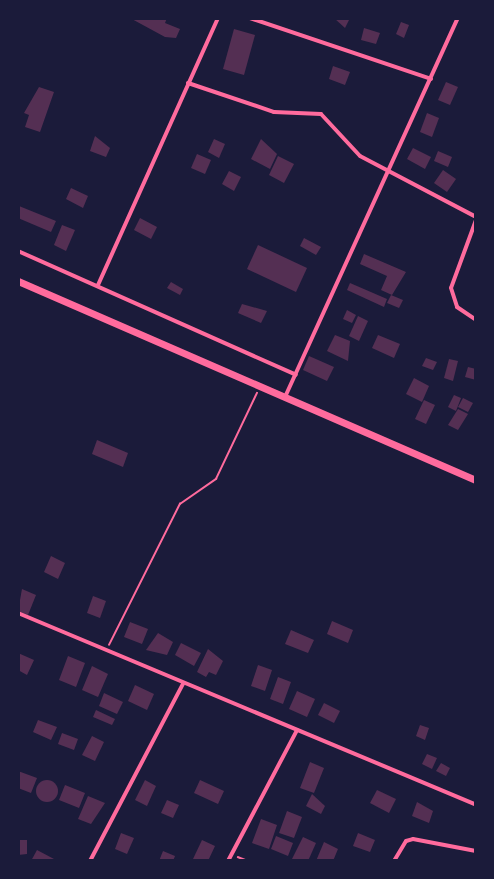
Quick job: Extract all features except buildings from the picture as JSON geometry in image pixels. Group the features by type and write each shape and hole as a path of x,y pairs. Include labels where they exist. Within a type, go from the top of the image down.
{"highway":[{"path":"18,281 476,480"}],"street":[{"path":"98,285 218,18"},
{"path":"250,18 431,79"},
{"path":"285,398 458,18"},
{"path":"188,84 274,112 321,114 350,149 476,218 451,288 457,307 476,320"},
{"path":"18,251 296,375"},
{"path":"18,613 106,652 476,805"},
{"path":"91,861 183,684"},
{"path":"228,861 297,730"},
{"path":"394,861 406,841 413,839 476,851"}],"path":[{"path":"106,652 180,504 216,479 260,387"},
{"path":"230,854 248,861"}]}
